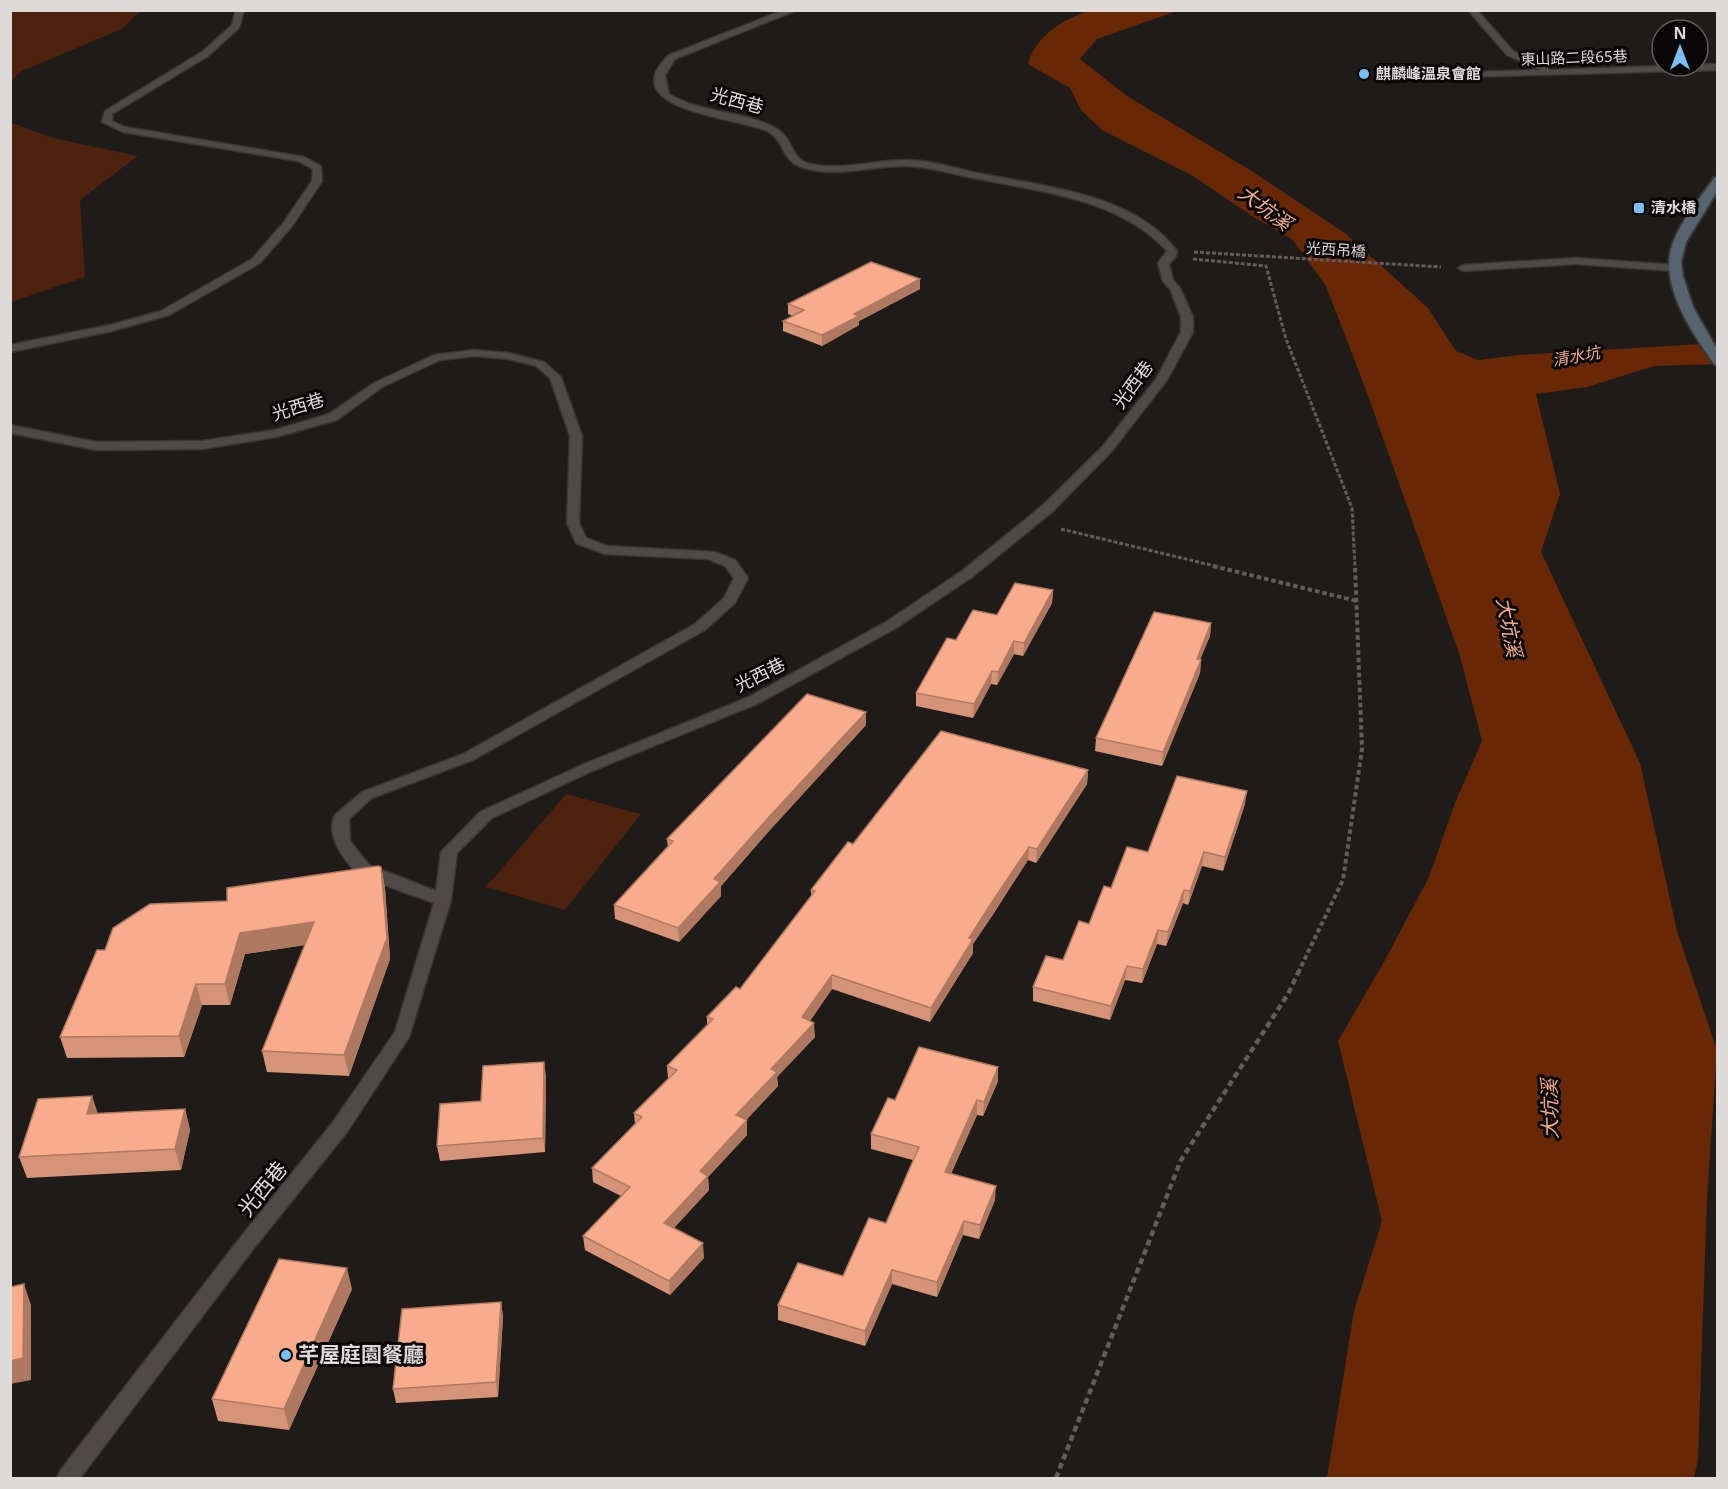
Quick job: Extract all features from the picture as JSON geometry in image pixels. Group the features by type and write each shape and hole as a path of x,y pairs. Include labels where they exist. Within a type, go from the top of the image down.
{"main road":[{"path":"1718,180 1677,248 1675,268 1699,332 1718,361"}],"lane":[{"path":"10,349 112,328 165,313 256,261 288,224 317,181 318,168 300,159 123,129 107,122 108,114 205,54 236,26 240,10"},
{"name":"光西巷","path":"68,1479 247,1244 340,1127 403,1033 443,900 449,852 486,815 587,768 754,700 891,625 967,574 1031,522 1107,449 1161,380 1187,332 1187,317 1174,288 1168,281 1163,263 1172,254 1167,242 1142,222 1068,195 918,164 828,171 805,166 793,161 787,155 783,138 775,131 731,115 686,107 665,96 659,78 663,65 672,57 793,10"},
{"path":"1472,10 1510,53 1540,68 1572,72"},
{"name":"東山路二段65巷","path":"1431,75 1718,68"},
{"path":"1463,268 1576,261 1675,268"},
{"name":"光西巷","path":"10,429 96,446 202,445 276,433 333,417 378,385 438,357 474,352 509,356 540,364 555,377 576,436 573,523 581,540 605,550 710,555 730,563 741,578 730,600 700,627 468,757 367,795 341,818 342,842 363,869 443,900"}],"path":[{"name":"光西吊橋","path":"1172,254 1463,268"},
{"path":"1056,1479 1181,1160 1288,994 1343,879 1362,749 1352,508 1286,339 1266,266 1172,254"},
{"path":"1031,522 1357,601"}],"shaded area":[{"path":"11,10 140,11 122,29 22,71 11,81"},
{"path":"10,122 53,138 138,156 80,200 85,277 11,302"},
{"path":"566,794 641,814 565,910 486,887"}],"water":[{"path":"1090,10 1177,11 1097,39 1080,59 1127,96 1250,170 1346,234 1428,308 1456,351 1478,360 1519,355 1717,343 1717,364 1654,366 1587,387 1536,394 1560,494 1541,552 1640,763 1677,931 1717,1050 1707,1198 1698,1459 1694,1478 1327,1478 1354,1311 1382,1221 1338,1041 1384,962 1429,877 1455,803 1482,741 1460,656 1366,390 1326,286 1293,240 1252,216 1193,176 1102,130 1081,110 1070,88 1028,64 1037,45 1052,30"}],"building":[{"path":"871,262 920,279 854,314 859,316 822,335 783,321 804,310 788,304"},
{"path":"1015,583 1053,590 1024,643 1014,641 998,672 992,671 974,704 916,693 947,638 956,640 973,610 997,615"},
{"path":"1154,612 1211,623 1197,659 1201,660 1163,752 1096,738"},
{"path":"807,694 866,712 714,879 720,882 678,928 614,905 673,841 667,839"},
{"path":"941,731 1088,770 1037,849 1029,847 992,902 969,938 973,939 931,1008 832,975 802,1017 814,1023 771,1069 777,1072 736,1115 747,1120 700,1171 708,1176 664,1223 703,1243 669,1281 583,1236 630,1187 592,1168 642,1117 634,1113 677,1070 667,1066 713,1019 707,1017 736,987 740,989 815,891 811,890 848,842 853,844"},
{"path":"1177,776 1247,791 1225,857 1204,852 1190,891 1184,890 1168,932 1158,930 1143,969 1127,966 1111,1006 1033,987 1046,956 1063,960 1079,921 1089,924 1104,886 1111,888 1127,847 1148,852"},
{"path":"381,867 387,938 344,1055 262,1051 314,922 240,933 225,984 196,984 179,1036 60,1037 97,950 105,950 113,928 150,904 227,901 227,888"},
{"path":"919,1047 998,1067 984,1102 977,1100 945,1172 996,1186 980,1225 964,1221 937,1282 892,1270 865,1331 778,1305 798,1263 843,1276 869,1218 886,1223 919,1147 871,1134 888,1098 895,1100"},
{"path":"544,1062 543,1138 437,1146 440,1104 481,1101 483,1066"},
{"path":"92,1096 87,1114 185,1109 175,1149 19,1157 38,1099"},
{"name":"芊屋庭園餐廳","path":"279,1259 347,1268 284,1409 212,1399"},
{"path":"24,1284 23,1358 10,1361 10,1287"},
{"path":"501,1302 496,1382 393,1389 402,1309"}],"place":[{"name":"麒麟峰溫泉會館","path":"1364,74"},
{"name":"清水橋","path":"1639,208"},
{"name":"芊屋庭園餐廳","path":"286,1355"}],"water label":[{"name":"大坑溪","path":"1265,208"},
{"name":"清水坑","path":"1576,356"},
{"name":"大坑溪","path":"1509,627"},
{"name":"大坑溪","path":"1550,1109"}]}
